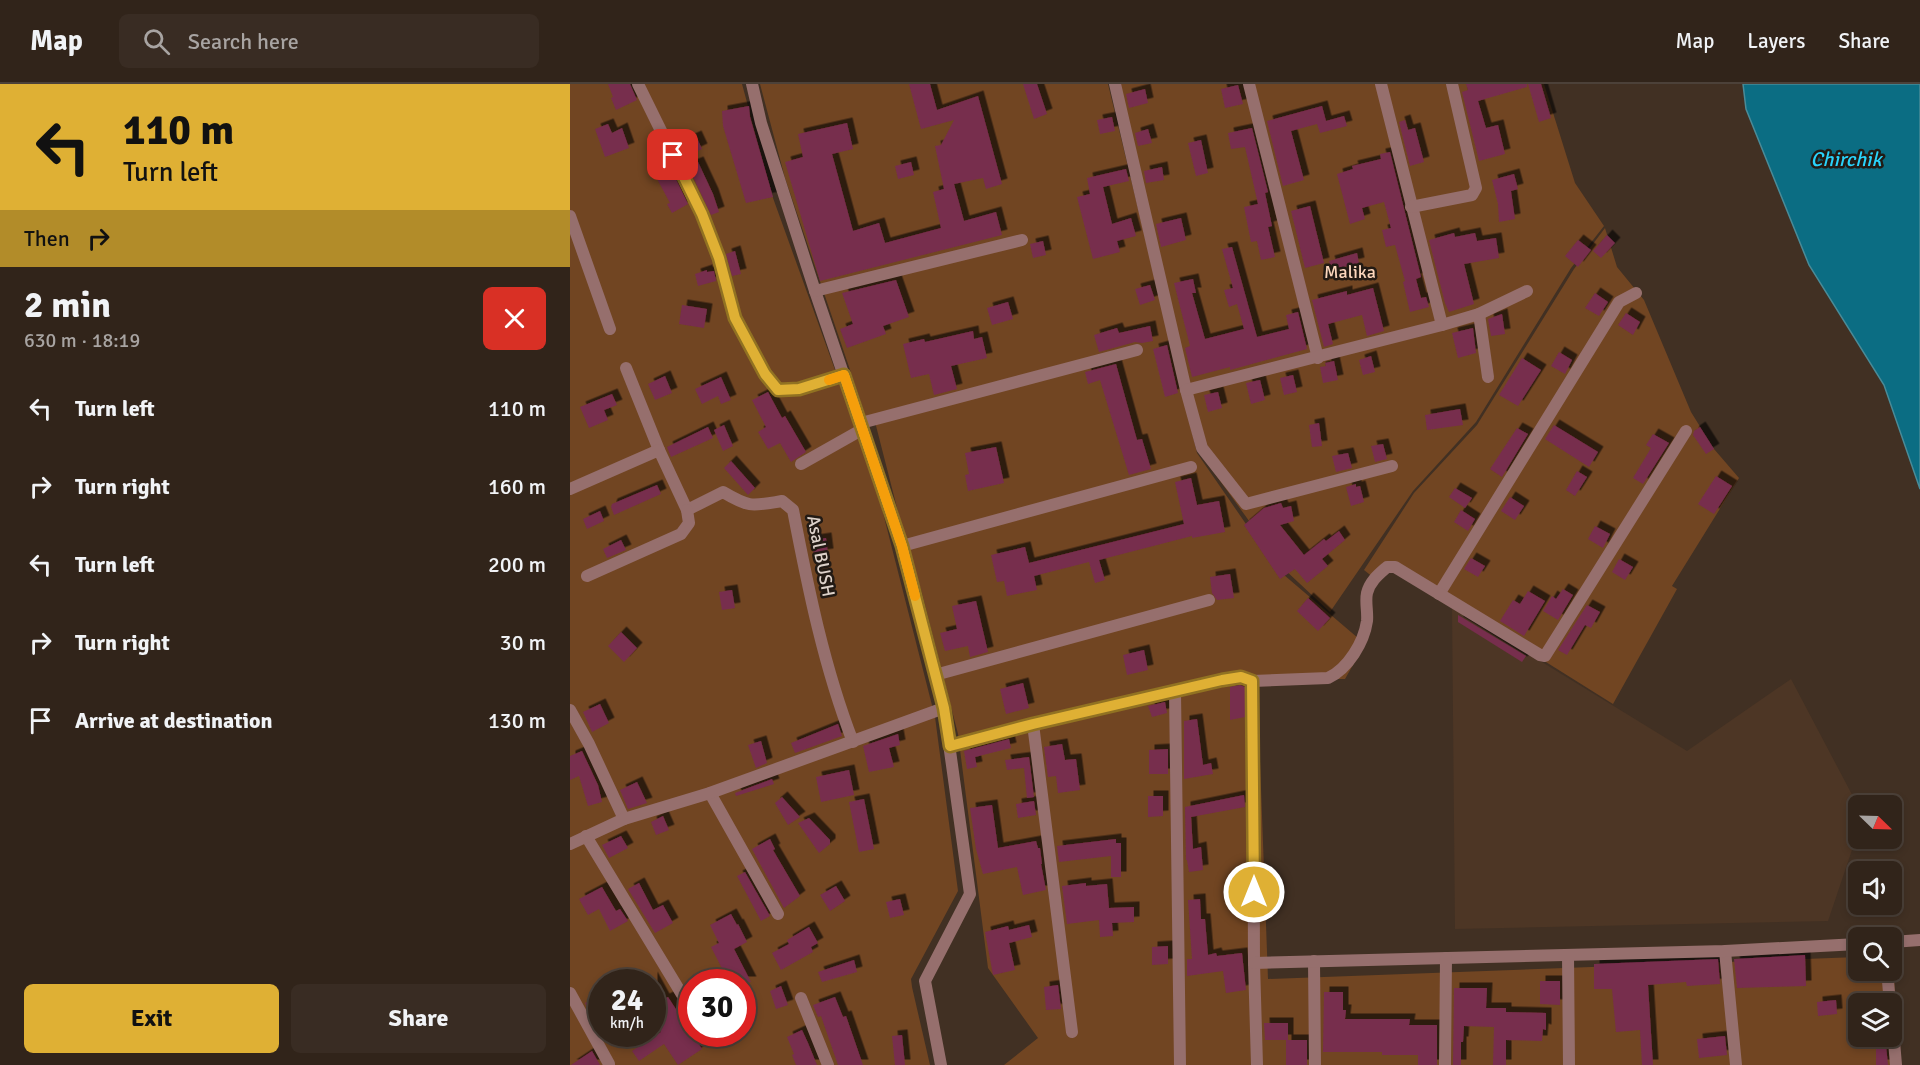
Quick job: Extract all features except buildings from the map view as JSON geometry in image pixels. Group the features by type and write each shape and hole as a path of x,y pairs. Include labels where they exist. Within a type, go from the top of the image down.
{"street":[{"path":"638,84 702,214 719,258 735,318 765,374 778,390 799,389 844,375"},
{"path":"752,84 761,123 815,291 902,546 944,708 970,894 925,981 940,1065"},
{"path":"1115,84 1186,390 1202,448 1246,504 1392,466"},
{"path":"1249,84 1318,358"},
{"path":"1381,84 1442,325"},
{"path":"1411,207 1472,195 1476,188 1452,84"},
{"path":"570,216 610,329"},
{"path":"815,291 1022,240"},
{"path":"1186,390 1442,325 1479,314 1527,291"},
{"path":"1439,594 1619,302 1636,293"},
{"path":"1479,314 1488,377"},
{"path":"801,465 862,426 1137,350"},
{"path":"587,576 681,534 689,523 687,510 659,450 626,368"},
{"path":"950,746 1033,724 1222,680 1241,677 1252,681 1328,678 1337,674 1353,654 1367,622 1367,593 1374,578 1387,567 1395,567 1545,656 1686,431"},
{"path":"570,489 659,450"},
{"path":"902,546 1191,467"},
{"name":"Asal BUSH","path":"687,510 723,492 743,504 756,505 782,501 793,510 811,600 843,718 853,742"},
{"path":"935,675 1209,600"},
{"path":"1252,681 1257,1065"},
{"path":"1175,692 1180,1065"},
{"path":"570,844 624,819 710,793 944,708"},
{"path":"570,710 589,744 624,819"},
{"path":"1033,724 1072,1032"},
{"path":"710,793 778,914"},
{"path":"586,836 678,988"},
{"path":"1902,941 1920,940"},
{"path":"1254,963 1725,951 1848,944"},
{"path":"1725,951 1736,1065"},
{"path":"1568,955 1569,1065"},
{"path":"1445,1065 1446,958"},
{"path":"1314,961 1315,1065"},
{"path":"570,993 609,1064"},
{"path":"801,998 828,1065"},
{"path":"1894,1047 1896,1065"}],"shaded area":[{"path":"1452,607 1687,751 1791,679 1852,795 1848,795 1848,849 1852,849 1828,921 1455,929"}],"green space":[{"path":"570,84 742,84 773,198 856,428 882,509 935,717 958,891 911,979 930,1065 570,1065"},
{"path":"760,84 1108,84 1197,453 1277,569 1365,644 1345,679 1257,679 1268,979 1848,957 1848,981 1894,981 1895,993 1848,993 1848,1047 1896,1047 1896,1065 1004,1065 1038,1038 988,968 958,734 873,414 866,417 785,178"},
{"name":"Malika","path":"1117,84 1544,84 1575,183 1604,226 1571,268 1476,422 1413,491 1330,612 1283,568 1200,453"},
{"path":"1605,228 1617,267 1644,300 1691,412 1714,449 1739,478 1672,586 1677,589 1613,704 1390,564 1374,578 1364,570 1414,493 1477,425 1574,269"}],"water":[{"name":"Chirchik","path":"1743,84 1920,84 1920,489 1884,385 1809,265 1746,109"}],"slow traffic":[{"path":"829,380 844,375 902,546 915,596"}],"route":[{"path":"673,155 702,214 719,258 735,318 765,374 778,390 799,389 844,375 902,546 944,708 950,746 1033,724 1222,680 1241,677 1252,681 1254,892"}]}
